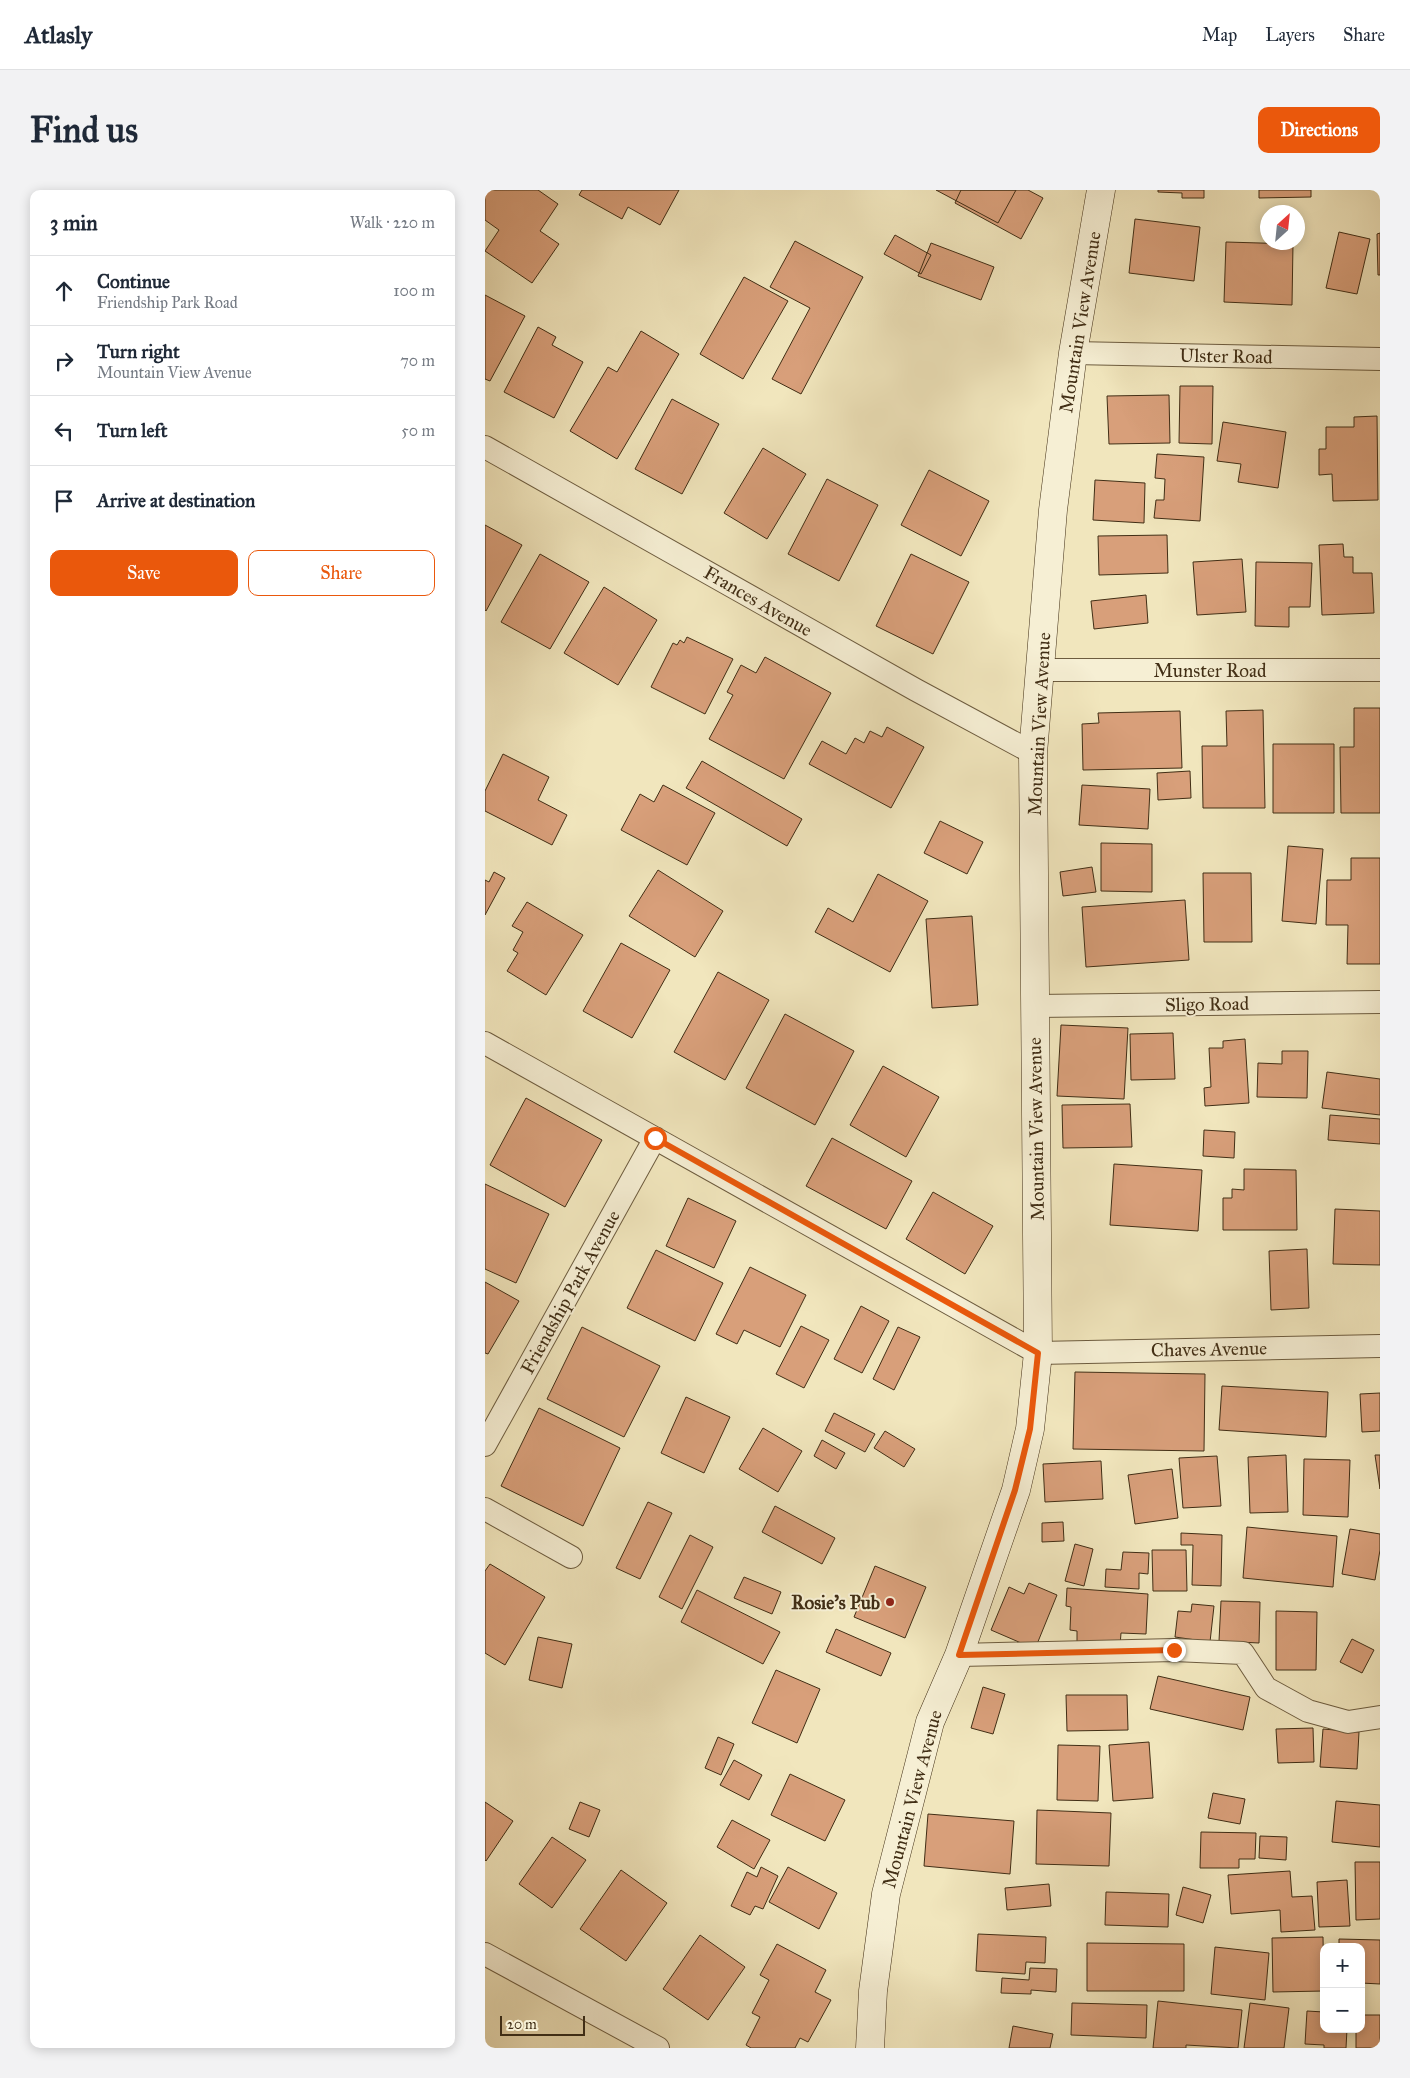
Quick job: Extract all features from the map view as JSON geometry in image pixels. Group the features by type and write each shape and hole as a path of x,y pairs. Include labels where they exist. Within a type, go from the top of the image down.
{"main road":[{"name":"Mountain View Avenue","path":"871,2048 873,1991 885,1894 930,1722 959,1655 1015,1490 1030,1429 1038,1353 1033,753 1053,510 1073,353 1101,190"}],"street":[{"name":"Ulster Road","path":"1073,353 1380,359"},
{"name":"Frances Avenue","path":"485,446 916,690 1033,753"},
{"name":"Munster Road","path":"1040,670 1380,670"},
{"name":"Sligo Road","path":"1035,1006 1380,1002"},
{"path":"485,1043 1038,1353"},
{"name":"Friendship Park Avenue","path":"485,1445 655,1138"},
{"name":"Chaves Avenue","path":"1038,1353 1380,1346"},
{"path":"485,1509 571,1557"},
{"path":"959,1655 1174,1650 1243,1653 1267,1688 1308,1711 1348,1722 1380,1717"},
{"path":"485,1954 658,2048"}],"building":[{"path":"485,190 538,190 558,204 540,231 559,244 532,283 485,251 499,230 485,220"},
{"path":"582,190 679,190 660,225 628,207 622,219 579,195"},
{"path":"936,190 1016,190 998,223"},
{"path":"961,190 1028,190 1043,198 1021,239 955,203"},
{"path":"1158,190 1204,190 1204,198 1182,198 1182,193 1158,192"},
{"path":"1259,190 1311,190 1311,197 1259,198"},
{"path":"1135,219 1200,227 1194,281 1129,273"},
{"path":"1339,232 1370,239 1357,294 1326,288"},
{"path":"1380,233 1380,275 1378,275 1377,234"},
{"path":"895,235 931,255 921,274 884,254"},
{"path":"795,241 863,277 801,394 772,379 810,308 770,287"},
{"path":"1226,242 1260,243 1260,250 1293,250 1292,305 1224,302"},
{"path":"931,243 994,267 981,300 918,276"},
{"path":"744,277 788,301 743,379 700,354"},
{"path":"485,295 525,316 490,381 485,379"},
{"path":"538,327 556,337 552,345 583,362 554,418 504,392"},
{"path":"641,331 679,354 617,459 570,431 608,367 617,372"},
{"path":"1180,386 1213,386 1212,444 1179,443"},
{"path":"1169,395 1170,443 1109,444 1107,396"},
{"path":"672,399 719,424 682,494 635,469"},
{"path":"1377,416 1378,500 1333,501 1332,474 1319,475 1319,449 1326,449 1326,427 1354,427 1354,417"},
{"path":"1223,422 1286,432 1278,488 1238,482 1241,464 1217,461"},
{"path":"763,448 806,474 767,539 724,513"},
{"path":"1157,454 1204,457 1200,521 1154,518 1156,500 1164,500 1165,479 1155,478"},
{"path":"929,470 989,501 961,556 901,525"},
{"path":"827,479 878,505 839,581 788,554"},
{"path":"1095,480 1145,483 1144,523 1093,520"},
{"path":"485,525 522,545 486,611 485,610"},
{"path":"1167,535 1168,573 1099,575 1098,536"},
{"path":"1343,544 1344,557 1353,557 1353,573 1372,573 1374,613 1322,615 1319,545"},
{"path":"540,554 589,582 550,649 501,622"},
{"path":"911,554 969,582 933,654 876,626"},
{"path":"1242,559 1246,612 1197,615 1193,562"},
{"path":"1256,562 1312,563 1310,607 1289,607 1289,627 1255,626"},
{"path":"604,587 657,620 618,685 564,653"},
{"path":"1146,595 1148,623 1094,629 1091,601"},
{"path":"687,637 733,659 705,714 651,687 673,643 677,645 680,640 684,643"},
{"path":"765,657 831,693 784,779 709,739 733,695 727,692 741,665 756,673"},
{"path":"1354,708 1380,708 1380,813 1341,813 1340,747 1354,747"},
{"path":"1263,710 1265,808 1203,808 1202,746 1227,746 1226,711"},
{"path":"1180,711 1182,768 1083,770 1082,724 1099,723 1098,713"},
{"path":"887,727 924,747 891,808 809,764 822,741 846,754 855,738 864,743 870,731 882,737"},
{"path":"1273,744 1334,744 1334,813 1273,813"},
{"path":"503,754 549,777 538,800 567,815 552,845 485,811 485,791"},
{"path":"702,761 802,819 787,846 686,788"},
{"path":"1190,771 1191,798 1158,800 1157,773"},
{"path":"663,785 715,813 687,865 621,830 640,794 654,802"},
{"path":"1082,785 1150,789 1148,829 1079,825"},
{"path":"940,821 983,842 967,874 924,853"},
{"path":"1101,843 1152,844 1152,892 1101,891"},
{"path":"1288,846 1323,849 1316,924 1282,921"},
{"path":"1351,858 1380,858 1380,964 1347,964 1348,925 1326,925 1327,880 1351,880"},
{"path":"1092,867 1096,892 1063,896 1060,872"},
{"path":"658,870 723,911 695,957 629,916"},
{"path":"494,872 505,878 485,915 485,880 489,882"},
{"path":"1203,873 1251,873 1252,942 1204,942"},
{"path":"878,874 928,901 890,972 815,932 828,908 853,922"},
{"path":"1185,900 1189,960 1086,967 1082,907"},
{"path":"527,902 583,935 546,995 507,971 518,953 513,950 523,932 512,926"},
{"path":"972,916 978,1005 932,1008 926,919"},
{"path":"621,943 670,970 632,1038 583,1011"},
{"path":"718,972 769,1000 725,1080 674,1052"},
{"path":"785,1014 854,1051 815,1125 746,1088"},
{"path":"1061,1025 1128,1028 1124,1099 1057,1096"},
{"path":"1173,1033 1175,1079 1131,1080 1130,1034"},
{"path":"1245,1039 1249,1103 1205,1106 1204,1088 1211,1087 1209,1048 1223,1048 1223,1041"},
{"path":"1282,1051 1308,1051 1307,1098 1257,1097 1258,1063 1282,1064"},
{"path":"883,1066 939,1097 906,1157 850,1125"},
{"path":"1327,1072 1380,1079 1380,1115 1322,1108"},
{"path":"526,1098 602,1140 565,1207 490,1165"},
{"path":"1130,1104 1132,1147 1063,1148 1062,1105"},
{"path":"1330,1115 1380,1119 1380,1144 1328,1140"},
{"path":"1204,1130 1235,1132 1234,1158 1203,1156"},
{"path":"832,1138 912,1181 886,1229 806,1186"},
{"path":"1114,1164 1202,1170 1198,1231 1110,1225"},
{"path":"1244,1169 1296,1170 1297,1230 1223,1230 1223,1198 1232,1198 1232,1189 1244,1190"},
{"path":"485,1184 549,1214 516,1283 485,1269"},
{"path":"933,1192 993,1226 965,1274 906,1239"},
{"path":"688,1198 736,1221 714,1268 666,1246"},
{"path":"1335,1209 1380,1211 1380,1265 1333,1264"},
{"path":"1307,1249 1309,1308 1271,1310 1269,1251"},
{"path":"656,1250 723,1283 695,1341 627,1308"},
{"path":"750,1267 806,1295 780,1347 744,1330 737,1344 716,1334"},
{"path":"485,1282 519,1301 488,1354 485,1353"},
{"path":"861,1306 889,1321 862,1373 834,1359"},
{"path":"801,1326 829,1340 804,1388 776,1374"},
{"path":"582,1327 660,1366 624,1437 547,1399"},
{"path":"898,1327 920,1337 894,1390 873,1379"},
{"path":"1075,1372 1205,1374 1204,1451 1073,1449"},
{"path":"1222,1386 1328,1392 1326,1437 1219,1430"},
{"path":"1380,1393 1380,1431 1362,1432 1360,1394"},
{"path":"686,1397 730,1417 704,1473 661,1453"},
{"path":"539,1408 620,1448 583,1526 501,1486"},
{"path":"834,1413 875,1434 865,1452 825,1431"},
{"path":"763,1428 802,1451 778,1492 739,1469"},
{"path":"885,1431 915,1449 904,1467 874,1448"},
{"path":"822,1440 845,1453 836,1469 814,1456"},
{"path":"1286,1455 1288,1512 1250,1513 1248,1457"},
{"path":"1375,1455 1380,1455 1380,1489"},
{"path":"1217,1456 1221,1506 1183,1508 1179,1458"},
{"path":"1304,1459 1350,1460 1348,1517 1303,1515"},
{"path":"1101,1461 1103,1499 1045,1502 1043,1464"},
{"path":"1172,1469 1178,1518 1135,1524 1128,1475"},
{"path":"648,1502 672,1513 640,1579 616,1568"},
{"path":"775,1506 835,1538 822,1564 762,1532"},
{"path":"1063,1522 1064,1541 1042,1542 1042,1523"},
{"path":"1247,1527 1337,1536 1333,1587 1243,1578"},
{"path":"1350,1529 1380,1534 1380,1550 1375,1580 1342,1574"},
{"path":"1181,1533 1222,1535 1221,1586 1192,1585 1193,1545 1181,1545"},
{"path":"690,1535 713,1547 682,1609 659,1597"},
{"path":"1075,1544 1093,1549 1084,1586 1065,1581"},
{"path":"1152,1550 1186,1550 1187,1591 1153,1591"},
{"path":"1123,1552 1149,1553 1148,1574 1139,1573 1139,1589 1105,1587 1106,1569 1121,1570"},
{"path":"490,1564 545,1597 505,1665 485,1653 485,1571"},
{"name":"Rosie's Pub","path":"875,1566 926,1587 905,1638 854,1617"},
{"path":"744,1577 781,1592 772,1614 734,1598"},
{"path":"1029,1583 1057,1595 1035,1649 991,1630 1009,1587 1024,1594"},
{"path":"1067,1588 1148,1594 1146,1634 1121,1633 1120,1646 1077,1643 1077,1631 1070,1630 1071,1607 1066,1606"},
{"path":"697,1590 780,1632 763,1664 681,1622"},
{"path":"1221,1601 1260,1602 1259,1643 1219,1641"},
{"path":"1192,1604 1214,1606 1210,1642 1175,1637 1178,1611 1191,1612"},
{"path":"1276,1611 1317,1612 1316,1670 1276,1670"},
{"path":"836,1629 891,1653 881,1676 826,1652"},
{"path":"538,1637 572,1644 562,1688 529,1680"},
{"path":"1352,1639 1374,1650 1362,1673 1340,1662"},
{"path":"776,1670 820,1689 797,1743 752,1723"},
{"path":"1158,1676 1250,1697 1243,1730 1150,1709"},
{"path":"983,1687 1005,1694 993,1734 971,1728"},
{"path":"1066,1695 1127,1695 1128,1730 1067,1731"},
{"path":"1313,1728 1314,1762 1278,1763 1276,1729"},
{"path":"1323,1729 1359,1732 1357,1769 1320,1767"},
{"path":"718,1737 734,1744 721,1775 705,1768"},
{"path":"1149,1742 1153,1798 1113,1801 1109,1745"},
{"path":"1058,1745 1100,1746 1098,1801 1057,1800"},
{"path":"734,1760 762,1775 749,1800 720,1785"},
{"path":"790,1774 845,1800 825,1841 771,1815"},
{"path":"1213,1793 1245,1799 1240,1824 1208,1818"},
{"path":"1336,1801 1380,1805 1380,1847 1332,1842"},
{"path":"485,1802 513,1821 486,1861 485,1860"},
{"path":"580,1802 600,1810 589,1837 569,1829"},
{"path":"1037,1810 1111,1813 1109,1866 1036,1864"},
{"path":"928,1814 1014,1821 1010,1874 924,1866"},
{"path":"732,1820 770,1840 754,1869 717,1847"},
{"path":"1201,1832 1256,1833 1255,1859 1239,1859 1239,1868 1200,1868"},
{"path":"1260,1836 1287,1837 1286,1860 1259,1858"},
{"path":"552,1837 586,1860 552,1908 519,1884"},
{"path":"1355,1862 1380,1862 1380,1919 1356,1920"},
{"path":"761,1867 778,1876 763,1909 755,1906 750,1915 731,1906 747,1872 757,1877"},
{"path":"788,1867 837,1893 819,1929 769,1902"},
{"path":"621,1870 667,1903 626,1961 580,1929"},
{"path":"1290,1871 1292,1897 1312,1896 1315,1930 1281,1932 1280,1910 1231,1914 1228,1875"},
{"path":"1347,1880 1350,1926 1319,1927 1317,1882"},
{"path":"1049,1884 1051,1906 1007,1910 1005,1888"},
{"path":"1183,1887 1211,1895 1203,1923 1176,1915"},
{"path":"1106,1892 1169,1894 1168,1927 1105,1925"},
{"path":"978,1934 1046,1937 1045,1963 1026,1962 1025,1974 976,1971"},
{"path":"700,1935 745,1967 708,2020 663,1989"},
{"path":"1323,1937 1323,1943 1320,1943 1320,1991 1273,1992 1272,1938"},
{"path":"1339,1939 1380,1940 1380,1984 1365,1983 1365,1943 1339,1943"},
{"path":"1087,1943 1184,1944 1184,1991 1087,1991"},
{"path":"777,1944 826,1970 815,1992 831,2000 808,2042 800,2038 795,2048 751,2048 746,2045 760,2017 752,2013 769,1980 760,1975"},
{"path":"1215,1947 1269,1953 1265,2000 1211,1994"},
{"path":"1030,1968 1057,1969 1056,1992 1031,1990 1031,1994 1001,1993 1002,1978 1029,1980"},
{"path":"1158,2001 1242,2010 1238,2048 1186,2045 1186,2048 1153,2048"},
{"path":"1072,2003 1147,2005 1146,2038 1071,2035"},
{"path":"1250,2003 1289,2008 1284,2048 1244,2048"},
{"path":"1307,2011 1320,2012 1320,2033 1347,2033 1346,2048 1324,2048 1324,2045 1305,2044"},
{"path":"1365,2015 1380,2015 1380,2048 1356,2048 1356,2033 1365,2033"},
{"path":"1013,2026 1053,2034 1050,2048 1009,2048"}],"place":[{"name":"Rosie's Pub","path":"890,1602"}],"route":[{"path":"655,1138 1038,1353 1030,1429 1015,1490 959,1655 1174,1650"}]}
